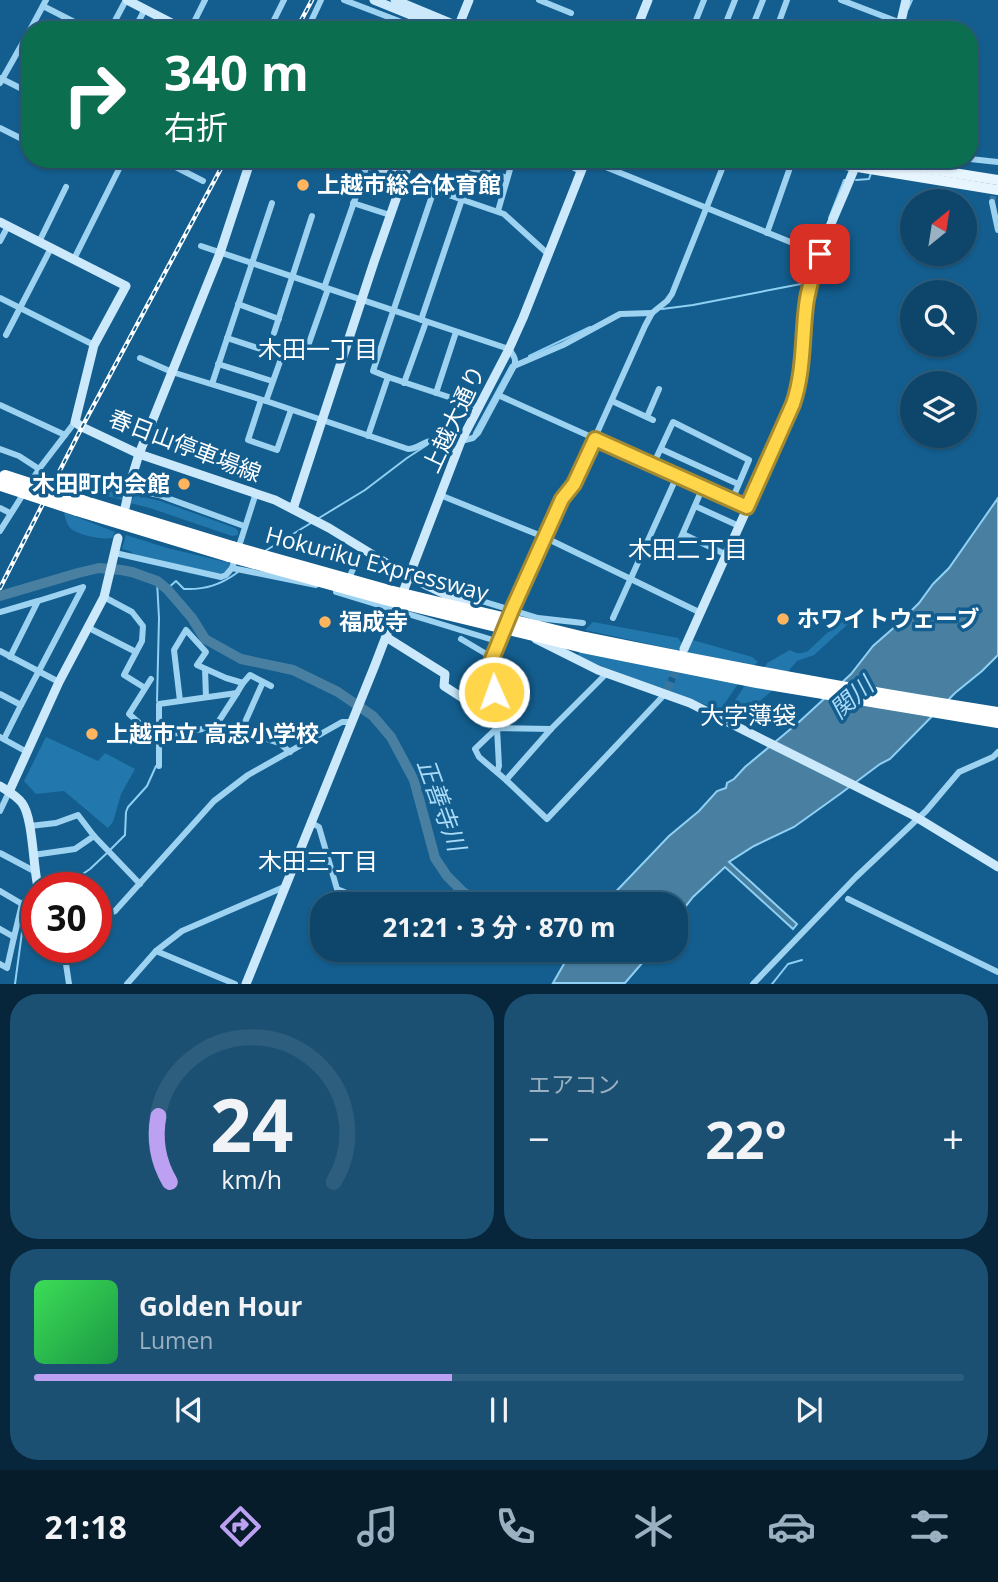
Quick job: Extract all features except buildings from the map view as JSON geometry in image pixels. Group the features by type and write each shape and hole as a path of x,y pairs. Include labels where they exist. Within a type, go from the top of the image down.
{"highway":[{"name":"Hokuriku Expressway","path":"1,480 231,557 397,602 762,678 998,722"},
{"name":"Hokuriku Expressway","path":"762,678 998,713"}],"main road":[{"path":"883,168 998,190"},
{"path":"923,168 998,180"}],"street":[{"path":"115,21 126,0 162,21"},
{"path":"193,21 205,0"},
{"path":"274,21 284,0"},
{"path":"311,21 321,0"},
{"path":"344,0 402,21"},
{"path":"374,0 427,21"},
{"path":"395,0 420,6 447,21"},
{"path":"463,21 469,0"},
{"path":"539,0 571,13"},
{"path":"640,21 648,0"},
{"path":"696,21 704,0"},
{"path":"727,21 735,0"},
{"path":"755,21 763,0"},
{"path":"779,21 787,0"},
{"path":"841,0 887,21"},
{"path":"901,21 906,0"},
{"path":"35,21 45,3 75,21"},
{"path":"139,21 145,9"},
{"path":"21,46 1,80 21,89"},
{"path":"0,128 21,138"},
{"path":"978,160 998,162"},
{"path":"0,241 4,224 74,260 120,168"},
{"path":"177,168 202,181"},
{"path":"125,508 139,454 220,253 248,168"},
{"path":"309,343 353,203 370,168"},
{"path":"382,168 434,190 498,211 513,221 548,254"},
{"path":"293,509 406,168"},
{"path":"471,168 507,178"},
{"path":"498,211 510,168"},
{"path":"574,168 581,172"},
{"name":"上越大通り","path":"353,718 459,444 509,349 583,168"},
{"path":"608,168 820,254"},
{"path":"497,772 499,766 492,658 544,537 562,499 574,484 652,313 670,297 722,168"},
{"path":"767,233 790,168"},
{"path":"684,649 793,404 800,378 810,284 855,168"},
{"path":"38,242 66,187"},
{"path":"434,190 373,371 479,407"},
{"path":"404,383 462,199"},
{"path":"992,202 998,230"},
{"path":"212,384 272,203"},
{"path":"353,203 390,215"},
{"path":"274,333 312,216"},
{"path":"140,358 172,372 408,449 433,440 459,444 473,438 516,362 509,349 201,246"},
{"path":"6,335 51,248"},
{"name":"春日山停車場線","path":"74,260 126,286 94,345 75,422 82,427 139,454 256,493 293,509 409,577 454,598 505,628 607,673 666,692 690,703 915,816 998,867"},
{"path":"0,298 94,345"},
{"path":"238,304 279,318"},
{"path":"514,366 562,345 620,314 652,313"},
{"path":"436,393 456,332"},
{"path":"227,338 282,356 248,440 277,450 291,410"},
{"path":"218,363 272,381"},
{"path":"368,436 388,377"},
{"path":"612,401 650,418 659,390"},
{"path":"498,395 747,507"},
{"path":"0,405 65,435"},
{"path":"0,531 39,469 75,422"},
{"path":"653,465 673,422 750,460 732,500"},
{"path":"0,449 19,456 39,469"},
{"path":"661,449 738,484"},
{"path":"613,618 677,476"},
{"path":"679,542 703,487"},
{"path":"130,489 159,495 244,526"},
{"path":"114,557 221,577 226,575 256,493"},
{"path":"440,495 544,537 701,613"},
{"path":"695,506 738,526"},
{"path":"0,508 10,513"},
{"path":"683,534 727,555"},
{"path":"0,811 59,682 106,593 118,538"},
{"path":"341,593 362,550"},
{"path":"231,557 493,640 505,628"},
{"path":"0,612 83,587 2,738 27,752"},
{"path":"106,593 132,612 143,626 142,641 124,675 145,688"},
{"path":"454,598 462,595 538,618 583,623"},
{"path":"10,657 38,601"},
{"path":"89,628 136,652"},
{"path":"180,701 174,650 186,630 206,652 197,666 243,683"},
{"path":"386,637 445,674 444,686 495,723 551,729"},
{"path":"461,639 492,658"},
{"path":"0,651 59,682"},
{"path":"205,670 206,696"},
{"path":"506,780 551,729 607,673"},
{"path":"215,727 250,675 271,686"},
{"path":"151,679 129,713 153,736 215,727 279,743 290,752"},
{"path":"241,732 262,682"},
{"path":"495,723 475,749 479,757 547,819 666,692"},
{"path":"159,766 159,704 237,693"},
{"path":"0,694 21,705"},
{"path":"112,912 214,801 248,775 353,718"},
{"path":"246,984 353,718"},
{"path":"753,984 959,772 998,752"},
{"path":"0,786 17,797 26,808 34,871"},
{"path":"30,826 56,823 78,815 140,884"},
{"path":"310,822 318,827 337,889 344,892"},
{"path":"33,855 75,849 94,835"},
{"path":"0,853 34,871"},
{"path":"127,984 156,951 182,930 284,887"},
{"path":"0,891 21,903"},
{"path":"848,899 998,972"},
{"path":"0,964 7,968 21,908"},
{"path":"0,929 14,937"},
{"path":"156,951 234,984"},
{"path":"66,963 69,984"}],"shaded area":[{"path":"92,479 124,488 123,500 73,488 79,482 87,484"},
{"path":"135,495 160,501 235,528 238,535 232,536 130,503"},
{"path":"64,512 115,532 112,538 97,538 79,533 70,527"},
{"path":"126,535 230,563 226,570 219,574 136,556 122,549"},
{"path":"848,616 848,624 814,655 797,661 784,676 763,670 767,663 790,650 799,653 808,651"},
{"path":"593,622 678,638 683,645 681,651 585,630"},
{"path":"693,640 752,657 758,662 753,666 687,652"},
{"path":"579,649 673,669 661,689 581,658 578,655"},
{"path":"679,671 738,684 720,710 672,692"},
{"path":"747,682 775,688 737,721 725,716"},
{"path":"46,737 98,761 105,753 135,769 121,794 113,822 108,828 64,791 36,794 24,781"}],"water":[{"name":"関川","path":"998,498 998,655 955,693 890,759 794,827 754,846 729,862 797,924 793,929 725,867 688,903 688,892 615,892 717,791 726,788 727,783 851,674 873,646 919,603 949,568"},
{"path":"565,962 643,962 625,983 553,983"}],"waterway":[{"path":"908,9 912,0"},
{"path":"856,180 869,179 871,173"},
{"path":"829,218 844,180 847,180"},
{"path":"662,309 801,284 813,259"},
{"path":"529,356 590,327"},
{"path":"474,433 511,365"},
{"path":"435,444 453,449"},
{"path":"319,518 365,490 427,445"},
{"path":"265,551 311,523"},
{"name":"正善寺川","path":"0,596 99,568 132,572 157,581 167,589 192,618 205,639 241,659 293,670 338,692 373,716 391,737 414,780 435,858 447,876 463,892"},
{"path":"167,589 176,581 184,589 207,587 238,572"},
{"path":"157,581 157,701"},
{"path":"111,849 125,835 128,807 147,786 156,766"},
{"path":"86,872 107,853"},
{"path":"15,984 21,940"},
{"path":"772,984 788,964 802,960"}],"tunnel":[{"path":"992,202 998,175"},
{"path":"667,690 680,661"}],"railway":[{"path":"301,21 312,0"},
{"path":"0,588 82,427 221,168"}],"place":[{"name":"上越市総合体育館","path":"303,185"},
{"name":"木田町内会館","path":"184,484"},
{"name":"ホワイトウェーブ","path":"783,619"},
{"name":"福成寺","path":"325,622"},
{"name":"上越市立 高志小学校","path":"92,734"}],"district":[{"name":"木田一丁目","path":"318,350"},
{"name":"木田二丁目","path":"688,550"},
{"name":"大字薄袋","path":"748,716"},
{"name":"木田三丁目","path":"318,862"}],"route":[{"path":"494,692 492,659 544,537 562,499 574,484 595,439 747,507 797,391 806,307 820,254"}]}
